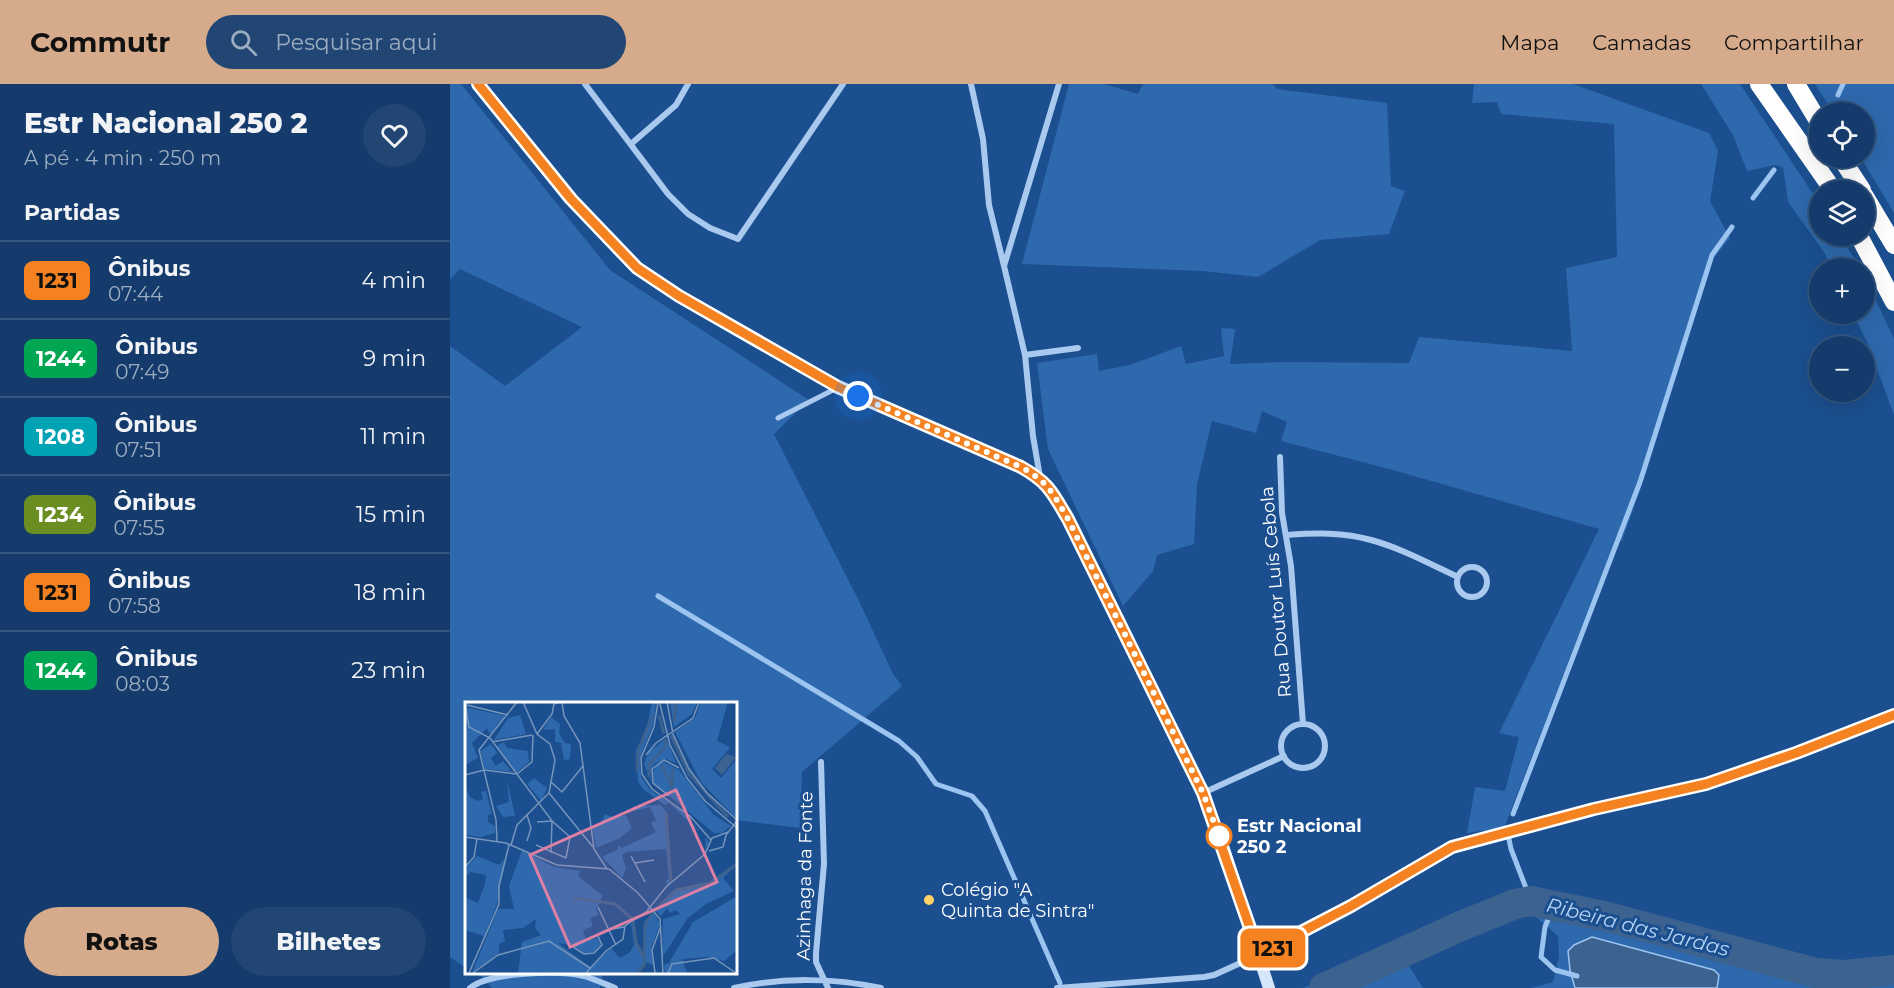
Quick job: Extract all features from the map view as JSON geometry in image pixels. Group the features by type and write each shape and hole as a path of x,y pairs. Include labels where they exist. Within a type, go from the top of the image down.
{"highway":[{"path":"1759,84 1826,180"},
{"path":"1790,84 1805,100"},
{"path":"1796,84 1809,106"},
{"path":"1875,213 1894,245"},
{"path":"1864,246 1894,302"}],"main road":[{"path":"478,84 571,199 637,268 679,296 838,387 1021,467 1040,478 1050,488 1068,519 1203,793 1269,988"}],"street":[{"path":"585,84 668,194 688,214 710,228 738,238 843,84"},
{"path":"631,144 676,105 688,84"},
{"path":"971,84 982,140 989,205 1025,355 1033,436 1040,478"},
{"path":"1004,266 1059,84"},
{"path":"1025,355 1078,348"},
{"path":"778,418 838,387"},
{"name":"Rua Doutor Luís Cebola","path":"1280,457 1282,513 1287,535 1303,724"},
{"path":"1287,535 1317,532 1345,534 1371,540 1458,577"},
{"path":"1478,568 1486,575 1485,590 1478,597 1463,595 1458,587 1458,577 1464,569 1478,568"},
{"path":"1057,988 1214,975 1351,906 1452,847 1603,807 1706,784 1796,753 1894,715"},
{"path":"1303,724 1317,728 1325,740 1326,747 1320,760 1308,768 1294,766 1284,756 1281,749 1284,734 1296,725 1303,724"},
{"path":"1203,793 1284,756"},
{"name":"Azinhaga da Fonte","path":"821,762 824,864 816,962 827,985"},
{"path":"470,988 483,980 494,977 551,974 584,976 615,988"},
{"path":"734,988 772,982 881,988"}],"shaded area":[{"path":"450,84 461,84 610,270 809,400 774,434 859,601 893,674 902,686 802,772 800,828 736,820 736,702 465,702 465,967 450,957 450,346 505,386 582,327 460,269 450,280"},
{"path":"1069,84 1104,84 1138,94 1143,84 1273,84 1277,89 1387,103 1391,186 1405,191 1389,234 1320,240 1258,277 1203,271 1022,264"},
{"path":"1474,84 1573,84 1709,133 1718,151 1710,201 1730,238 1713,259 1646,473 1622,541 1616,539 1504,828 1467,833 1475,787 1505,791 1519,737 1499,733 1599,529 1393,470 1281,441 1287,422 1262,411 1256,433 1212,421 1197,484 1194,544 1157,555 1153,571 1123,606 1048,449 1037,363 1097,354 1099,371 1130,365 1181,346 1186,364 1224,356 1221,328 1235,329 1230,364 1409,363 1419,337 1572,351 1566,268 1617,257 1614,124 1501,114 1497,102 1472,103"},
{"path":"1701,84 1740,84 1809,188 1809,231 1788,202 1783,167 1775,165 1747,171 1733,135"},
{"path":"1815,84 1894,84 1894,213 1867,168 1875,168 1875,102 1827,102"},
{"path":"1820,246 1846,246 1854,258 1827,258"},
{"path":"1875,298 1894,339 1894,415 1875,364 1875,336 1864,336 1858,324 1875,324"},
{"path":"1516,898 1557,899 1801,961 1863,967 1894,962 1894,988 1531,988 1553,982 1559,956 1558,936 1529,911 1407,963 1423,988 1303,988"},
{"path":"1592,937 1714,970 1719,975 1717,988 1575,988 1568,951 1574,945"},
{"path":"475,973 603,973 600,988 492,988"}],"waterway":[{"path":"1838,95 1843,84"},
{"path":"1753,198 1774,170"},
{"path":"1513,814 1640,482 1712,255 1732,227"},
{"path":"658,596 899,741 917,757 936,784 972,796 985,811 1060,983"},
{"path":"1509,839 1531,901"},
{"name":"Ribeira das Jardas","path":"1324,988 1461,926 1515,904 1531,901 1608,917 1816,973 1845,975 1894,970"},
{"path":"1554,904 1545,927 1541,957 1555,970 1577,976"}],"bus line":[{"name":"1231","path":"478,84 571,199 637,268 679,296 838,387 1021,467 1040,478 1050,488 1068,519 1203,793 1259,954 1351,906 1452,847 1594,809 1706,784 1796,753 1894,715"}],"place":[{"name":"Estr Nacional 250 2","path":"1219,836"},
{"name":"Colégio \"A Quinta de Sintra\"","path":"929,900"}],"route":[{"path":"858,396 1021,467 1040,478 1050,488 1068,519 1136,655 1203,793 1219,836"}]}
